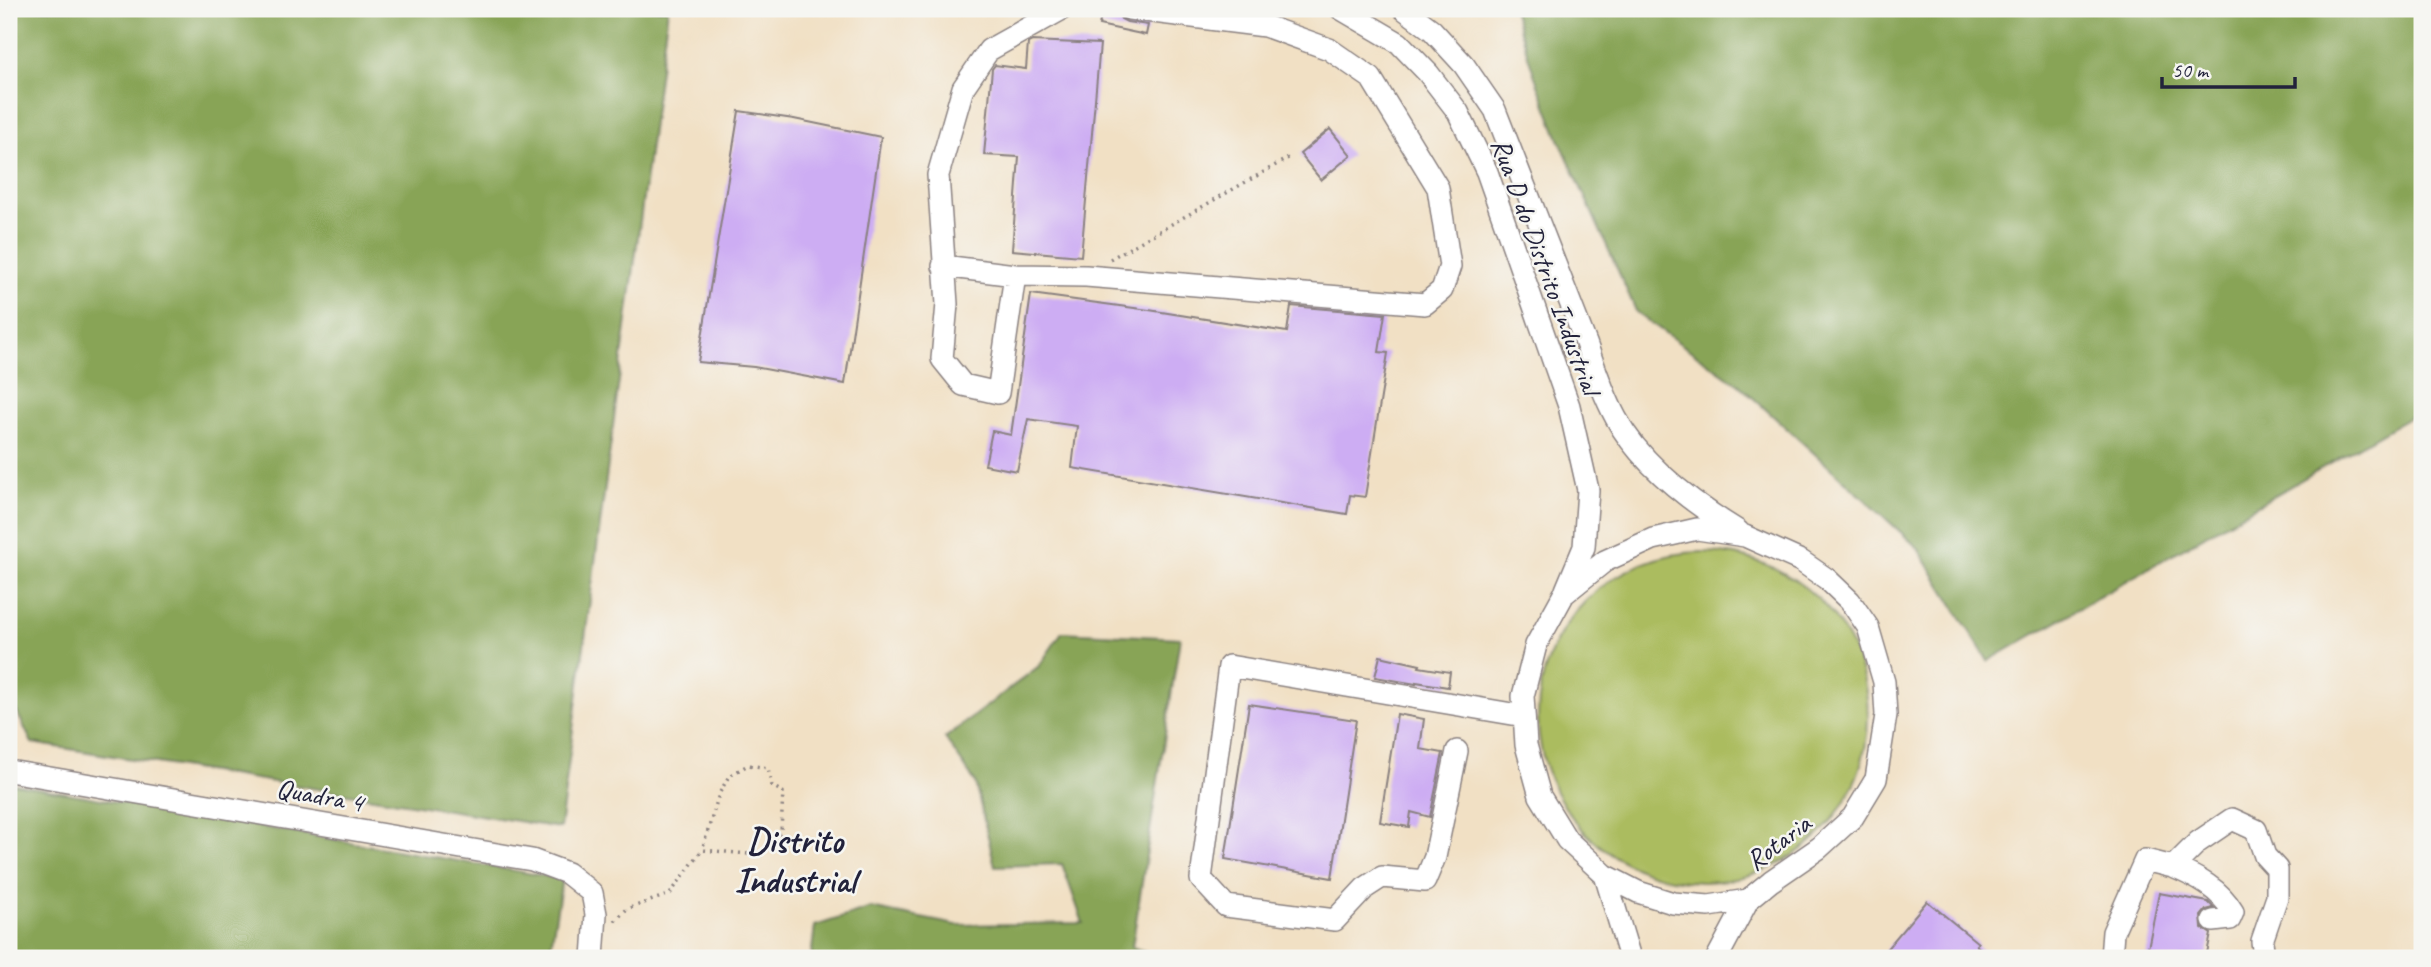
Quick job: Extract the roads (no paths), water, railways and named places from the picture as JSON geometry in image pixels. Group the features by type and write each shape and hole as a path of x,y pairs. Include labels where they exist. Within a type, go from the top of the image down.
{"street":[{"path":"1015,275 998,393 963,385 942,359 947,304 937,176 963,88 989,50 1062,9"},
{"path":"943,266 1015,275 1086,276 1425,304 1442,290 1450,266 1438,188 1371,78 1329,50 1265,26 1129,9"},
{"name":"Rua D do Distrito Industrial","path":"1341,9 1399,43 1428,73 1458,112 1487,172 1569,406 1588,490 1584,547 1564,594"},
{"name":"Rua D do Distrito Industrial","path":"1404,9 1432,30 1464,65 1495,110 1617,420 1666,478 1694,503 1745,536"},
{"name":"Rotaria","path":"1697,529 1745,536 1801,561 1827,579 1850,601 1868,627 1884,682 1886,715 1876,779 1853,817 1819,848 1748,900 1709,906 1673,903 1638,892 1605,875 1567,840 1540,796 1526,746 1523,696 1536,645 1564,594 1605,561 1653,539 1697,529"},
{"path":"1457,751 1435,857 1425,881 1382,877 1365,888 1335,920 1226,906 1201,879 1229,666 1524,716"},
{"name":"Quadra 4","path":"9,771 532,860 567,873 592,893 596,914 593,950"},
{"path":"2173,867 2199,842 2232,819 2256,831 2265,856 2277,869 2277,897 2262,941 2264,958"},
{"path":"2111,958 2113,932 2145,860 2173,867 2222,894 2232,912 2230,919 2213,921"},
{"path":"1605,875 1630,958"},
{"path":"1717,958 1748,900"}],"district":[{"name":"Distrito Industrial","path":"795,860"}]}
